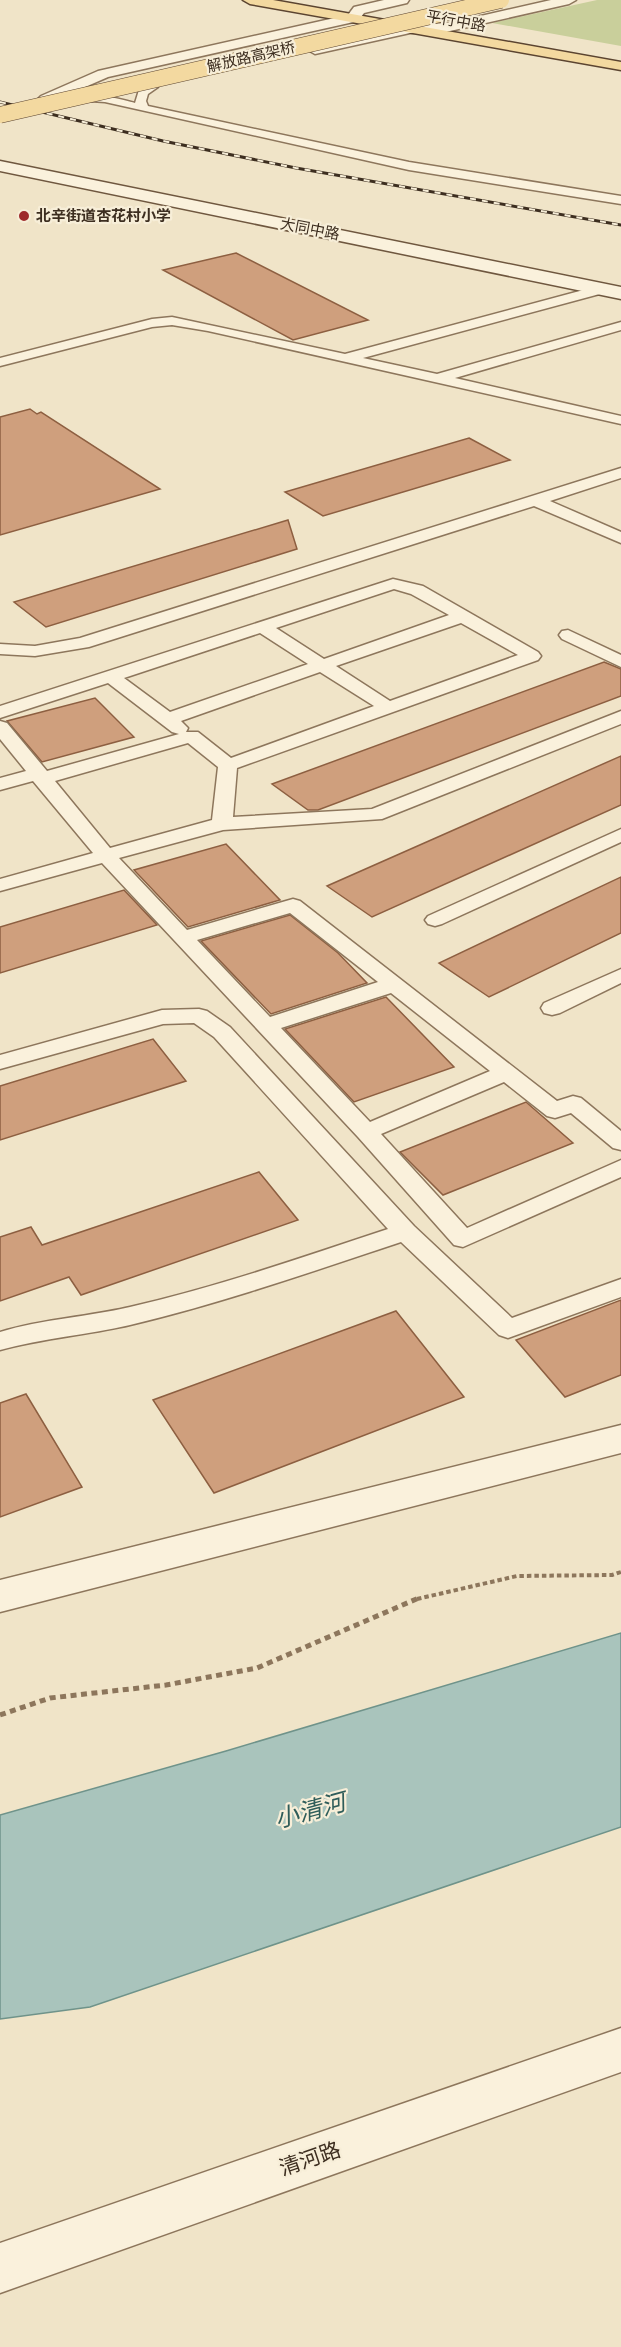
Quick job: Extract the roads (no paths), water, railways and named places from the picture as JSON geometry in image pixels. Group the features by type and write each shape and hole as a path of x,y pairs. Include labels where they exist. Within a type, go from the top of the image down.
{"main road":[{"name":"平行中路","path":"250,0 450,27 621,56"},
{"name":"平行中路","path":"302,0 410,29 621,66"},
{"name":"解放路高架桥","path":"0,103 456,0"},
{"name":"解放路高架桥","path":"0,115 501,0"}],"street":[{"path":"402,0 356,14 104,74 46,99 153,87 410,29 450,27 569,0"},
{"name":"大同中路","path":"0,154 621,278"},
{"name":"大同中路","path":"0,166 621,293"},
{"path":"0,1596 621,1439"},
{"name":"清河路","path":"0,2268 621,2050"}],"lane":[{"path":"143,108 140,101 143,93 153,87"},
{"path":"66,97 105,99 409,166 621,200"},
{"path":"344,358 602,289"},
{"path":"0,362 172,321 208,327 621,420"},
{"path":"438,379 621,326"},
{"path":"0,649 35,651 82,643 621,473"},
{"path":"536,500 621,538"},
{"path":"0,712 393,584 417,590 532,656 228,765"},
{"path":"168,719 464,616"},
{"path":"262,627 388,707"},
{"path":"568,635 621,662"},
{"path":"110,676 228,765"},
{"path":"0,885 222,824 375,815 621,717"},
{"path":"0,726 39,777 105,855 366,1132 463,1239 621,1168"},
{"path":"0,784 39,777 191,736"},
{"path":"222,824 228,765"},
{"path":"435,920 621,835"},
{"path":"181,938 293,905 555,1111 573,1103 621,1143"},
{"path":"552,1008 621,975"},
{"path":"266,1026 395,984"},
{"path":"0,1062 162,1017 199,1016 222,1032 405,1232 508,1329 621,1288"},
{"path":"366,1132 506,1073"},
{"path":"0,1341 20,1335 127,1317 207,1298 405,1232"}],"water":[{"name":"小清河","path":"621,1633 621,1827 90,2007 0,2019 0,1815 226,1751"}],"railway":[{"path":"0,102 163,141 296,168 621,225"}],"place":[{"name":"北辛街道杏花村小学","path":"24,216"}]}
